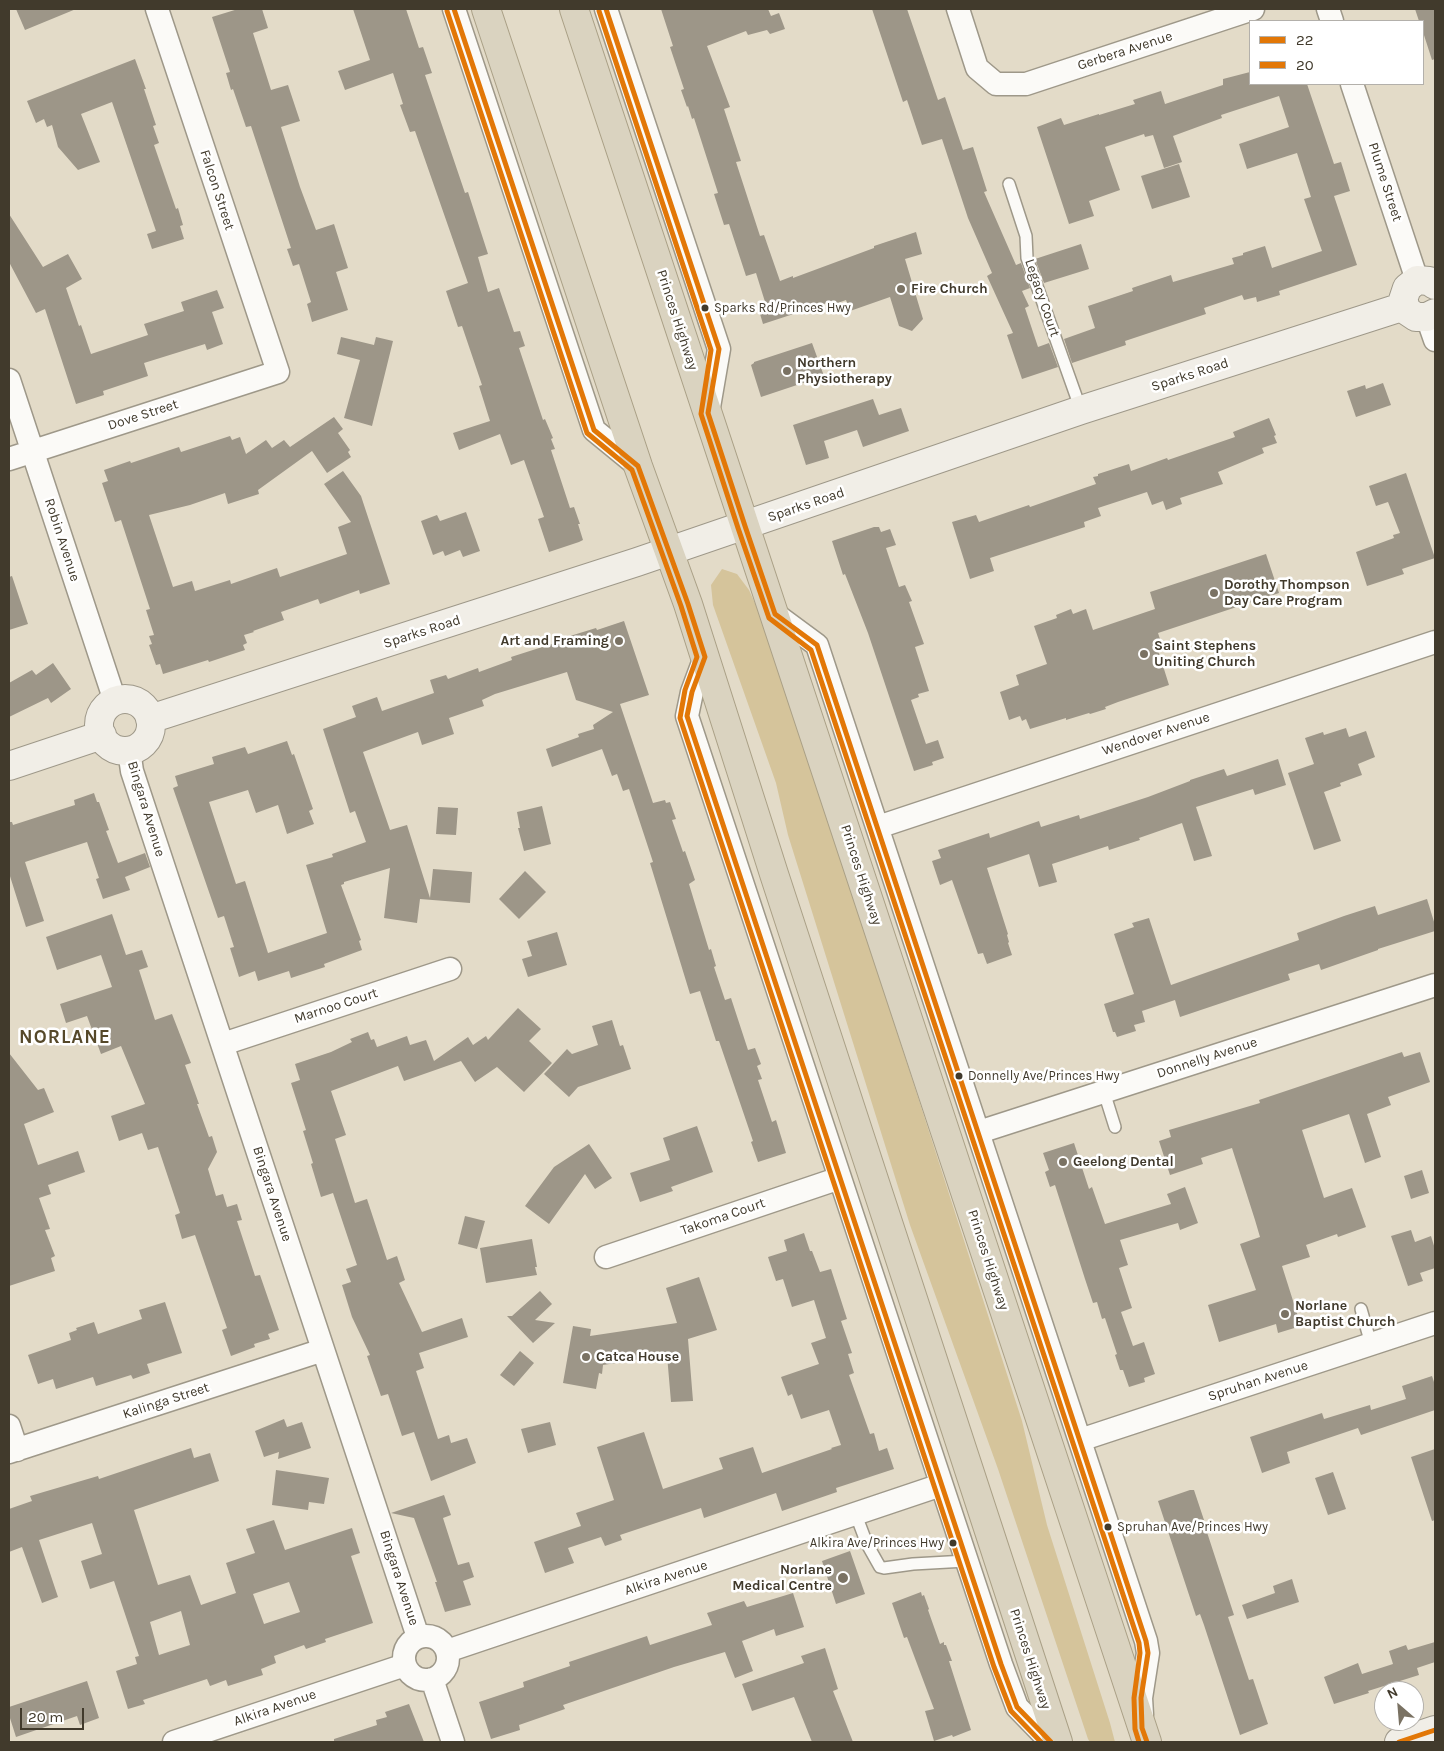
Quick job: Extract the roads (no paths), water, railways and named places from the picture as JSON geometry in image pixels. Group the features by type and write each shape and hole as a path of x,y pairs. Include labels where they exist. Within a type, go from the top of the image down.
{"highway":[{"name":"Princes Highway","path":"486,9 638,466 705,656 774,874 1058,1742"},
{"name":"Princes Highway","path":"574,9 1144,1737"}],"street":[{"name":"Falcon Street","path":"157,9 278,372"},
{"path":"454,9 594,430 638,466"},
{"path":"606,9 718,349 708,413"},
{"name":"Gerbera Avenue","path":"958,9 977,68 996,84 1026,84 1252,9"},
{"name":"Plume Street","path":"1352,85 1426,282"},
{"path":"1426,282 1407,288 1404,293 1426,319"},
{"name":"Sparks Road","path":"150,719 745,526 1081,410 1426,319"},
{"name":"Dove Street","path":"9,459 278,372"},
{"name":"Robin Avenue","path":"9,380 115,701"},
{"path":"775,614 818,645 1080,1440 1147,1647 1148,1657 1141,1698 1144,1737"},
{"name":"Wendover Avenue","path":"878,828 1435,642"},
{"path":"705,656 692,692 687,716 941,1486 1015,1704 1026,1718 1051,1742"},
{"path":"130,699 137,702 148,712 151,728 149,736 137,748 120,750 112,747 102,735 100,719 108,706 115,701 130,699"},
{"path":"9,766 102,735"},
{"name":"Bingara Avenue","path":"129,750 132,770 418,1637"},
{"name":"Marnoo Court","path":"223,1044 450,969"},
{"name":"Donnelly Avenue","path":"978,1132 1435,984"},
{"name":"Takoma Court","path":"606,1257 840,1178"},
{"name":"Spruhan Avenue","path":"1080,1440 1435,1323"},
{"name":"Kalinga Street","path":"13,1451 323,1350"},
{"path":"9,1426 13,1451"},
{"name":"Alkira Avenue","path":"447,1651 941,1486"},
{"path":"426,1635 438,1638 444,1644 447,1651 446,1667 442,1673 432,1679 421,1679 414,1676 405,1665 403,1657 406,1646 418,1637 426,1635"},
{"name":"Alkira Avenue","path":"174,1742 405,1665"},
{"path":"432,1679 453,1742"},
{"path":"1399,1742 1435,1730"}],"lane":[{"name":"Legacy Court","path":"1009,184 1026,236 1027,258 1081,410"},
{"path":"1104,1092 1115,1127"},
{"path":"1361,1309 1371,1344"},
{"path":"856,1515 867,1544 880,1567 966,1561"}],"place":[{"name":"Fire Church","path":"901,289"},
{"name":"Sparks Rd/Princes Hwy","path":"705,308"},
{"name":"Northern Physiotherapy","path":"787,371"},
{"name":"Dorothy Thompson Day Care Program","path":"1214,593"},
{"name":"Art and Framing","path":"619,641"},
{"name":"Saint Stephens Uniting Church","path":"1144,654"},
{"name":"Donnelly Ave/Princes Hwy","path":"959,1076"},
{"name":"Geelong Dental","path":"1063,1162"},
{"name":"Norlane Baptist Church","path":"1285,1314"},
{"name":"Catca House","path":"586,1357"},
{"name":"Spruhan Ave/Princes Hwy","path":"1108,1527"},
{"name":"Alkira Ave/Princes Hwy","path":"953,1543"},
{"name":"Norlane Medical Centre","path":"843,1578"}],"district":[{"name":"NORLANE","path":"65,1038"}]}
